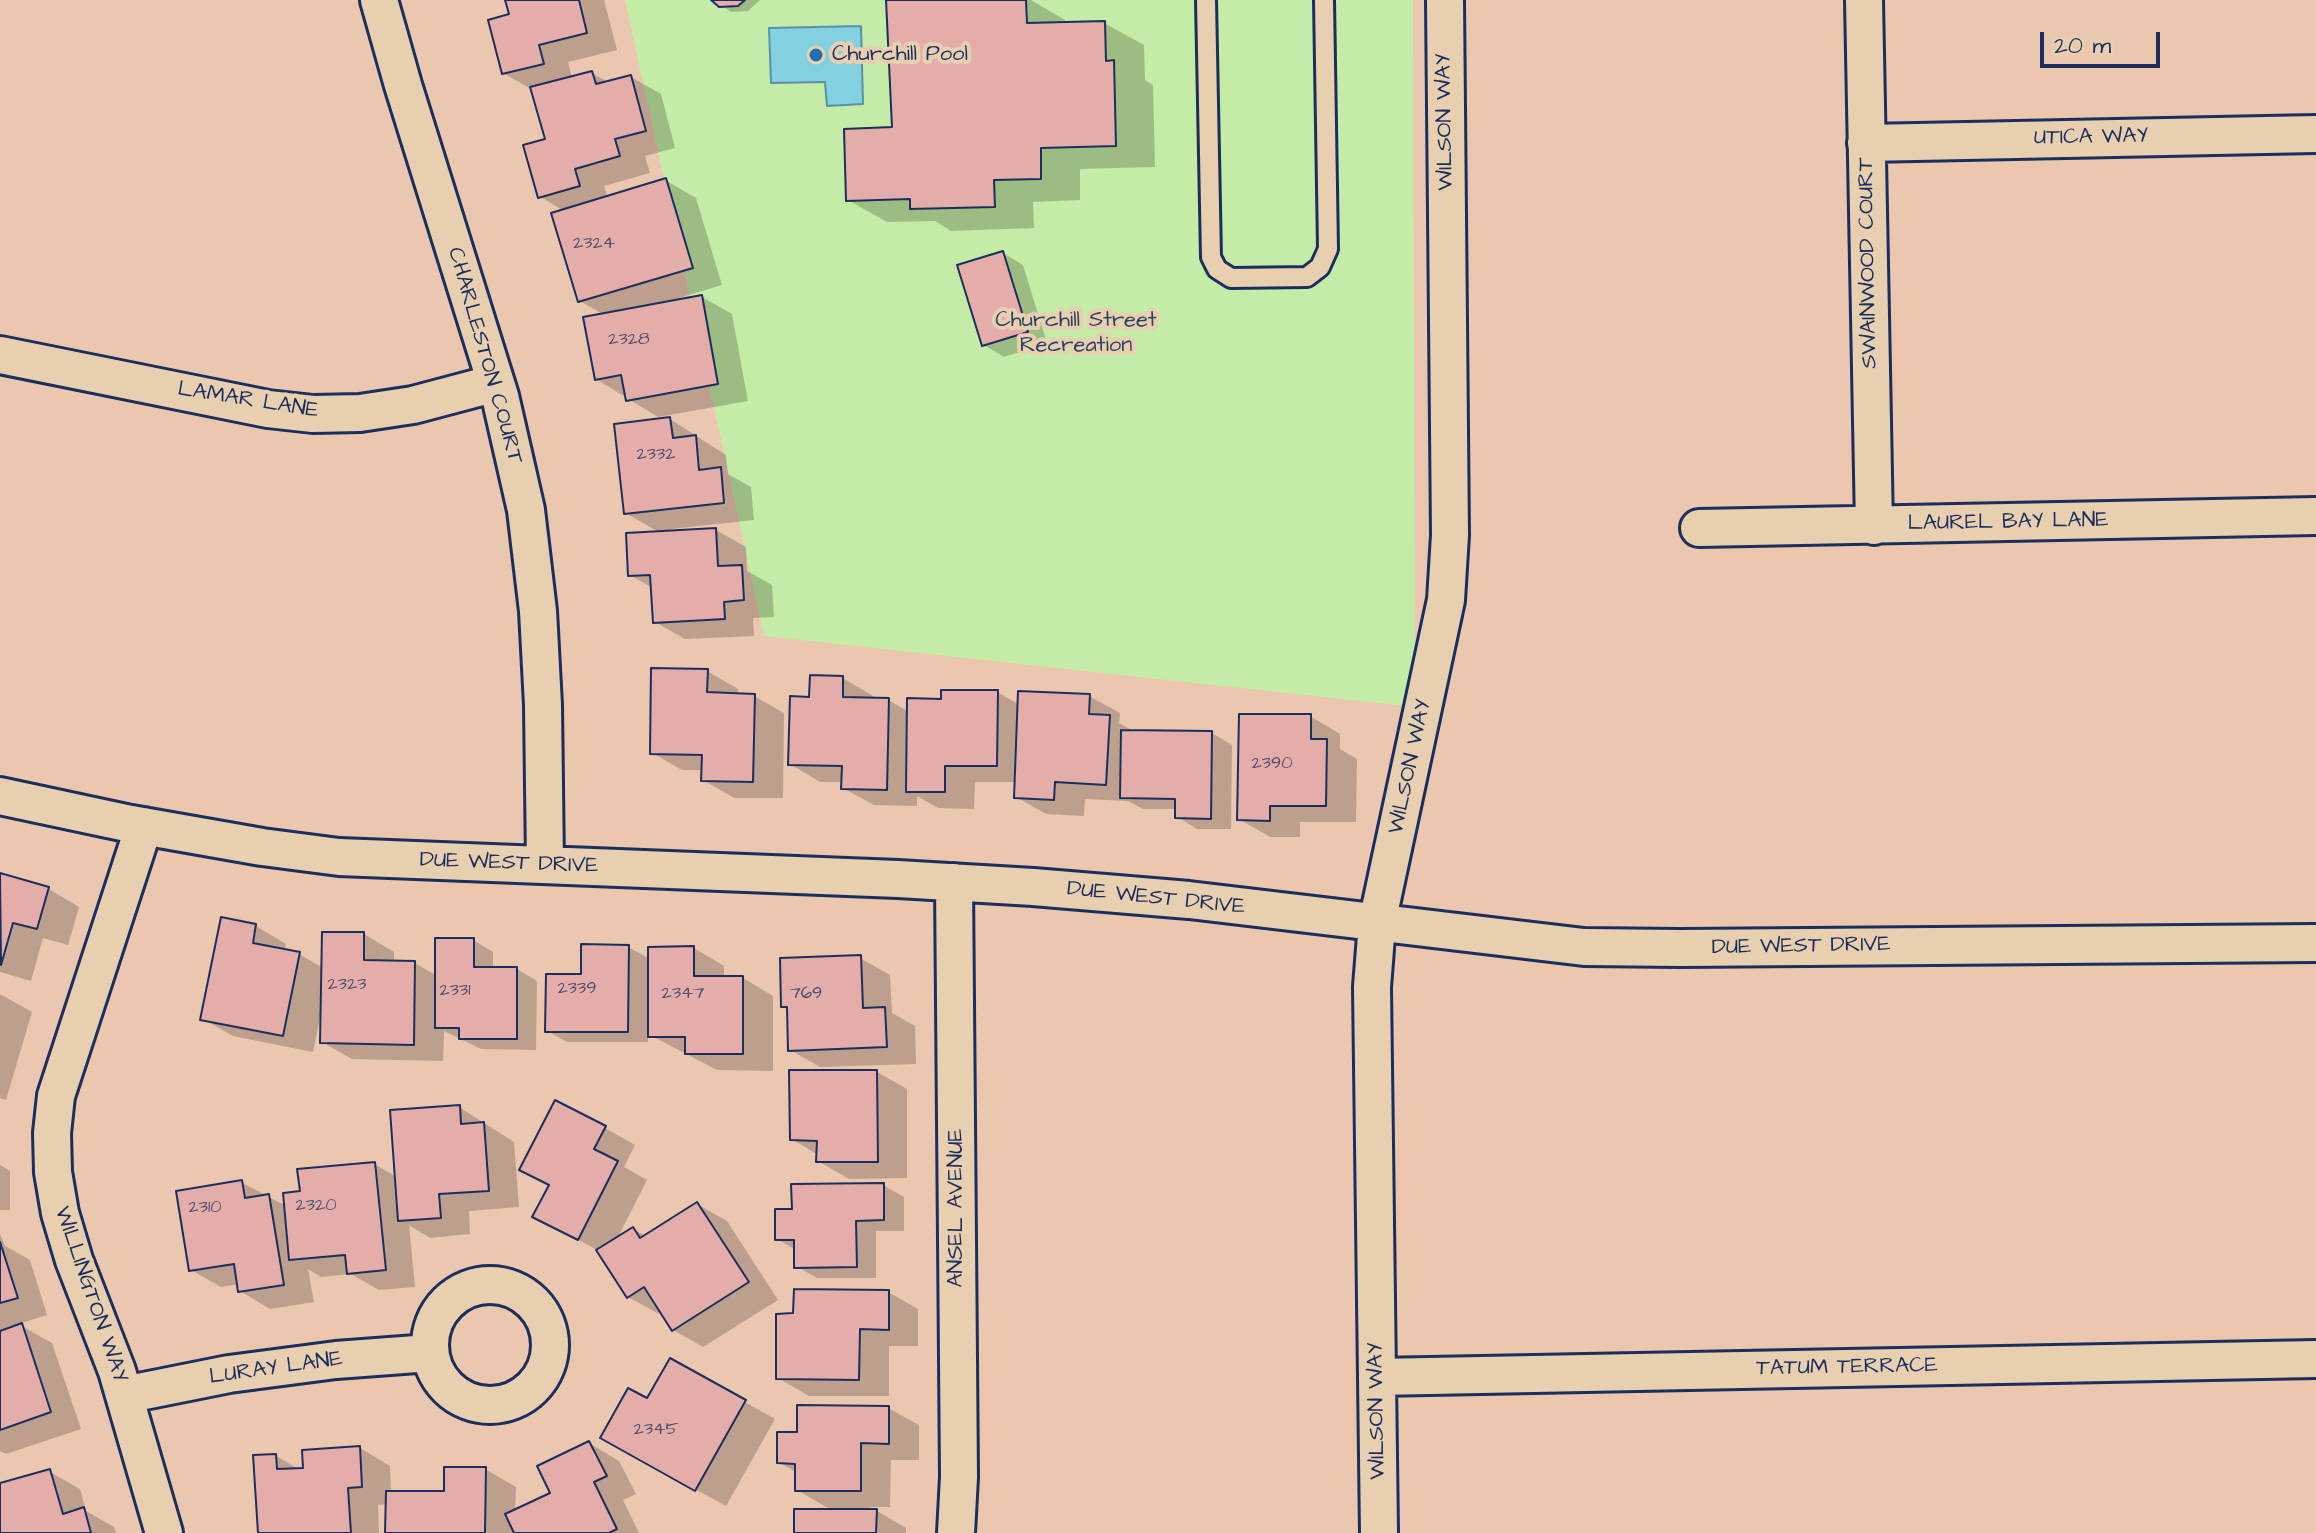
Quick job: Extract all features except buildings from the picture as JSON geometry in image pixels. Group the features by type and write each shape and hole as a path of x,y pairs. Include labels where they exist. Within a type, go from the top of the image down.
{"street":[{"name":"CHARLESTON COURT","path":"379,0 496,383 526,510 538,611 543,705 545,865"},
{"name":"WILSON WAY","path":"1379,1533 1372,987 1377,923 1446,600 1450,535 1445,0"},
{"name":"SWAINWOOD COURT","path":"1864,0 1874,526"},
{"name":"UTICA WAY","path":"1866,143 2316,134"},
{"name":"LAMAR LANE","path":"0,355 268,409 313,414 360,413 413,405 496,383"},
{"name":"LAUREL BAY LANE","path":"1699,528 2316,516"},
{"name":"DUE WEST DRIVE","path":"0,796 144,826 339,857 954,882 1189,900 1473,936 1611,947 2316,943"},
{"name":"WILLINGTON WAY","path":"144,826 56,1096 52,1133 53,1172 60,1213 74,1260 124,1395 164,1533"},
{"name":"ANSEL AVENUE","path":"954,882 959,1461 956,1533"},
{"name":"LURAY LANE","path":"124,1395 245,1372 336,1360 430,1353"},
{"name":"TATUM TERRACE","path":"1377,1377 2316,1359"}],"lane":[{"path":"1206,0 1211,257 1217,269 1231,278 1307,277 1320,267 1328,249 1324,0"}],"green space":[{"name":"Churchill Street Recreation","path":"625,0 1413,0 1415,707 764,636"}],"water":[{"name":"Churchill Pool","path":"861,26 863,104 827,106 825,82 771,83 769,28"}],"place":[{"name":"Churchill Pool","path":"816,55"}]}
